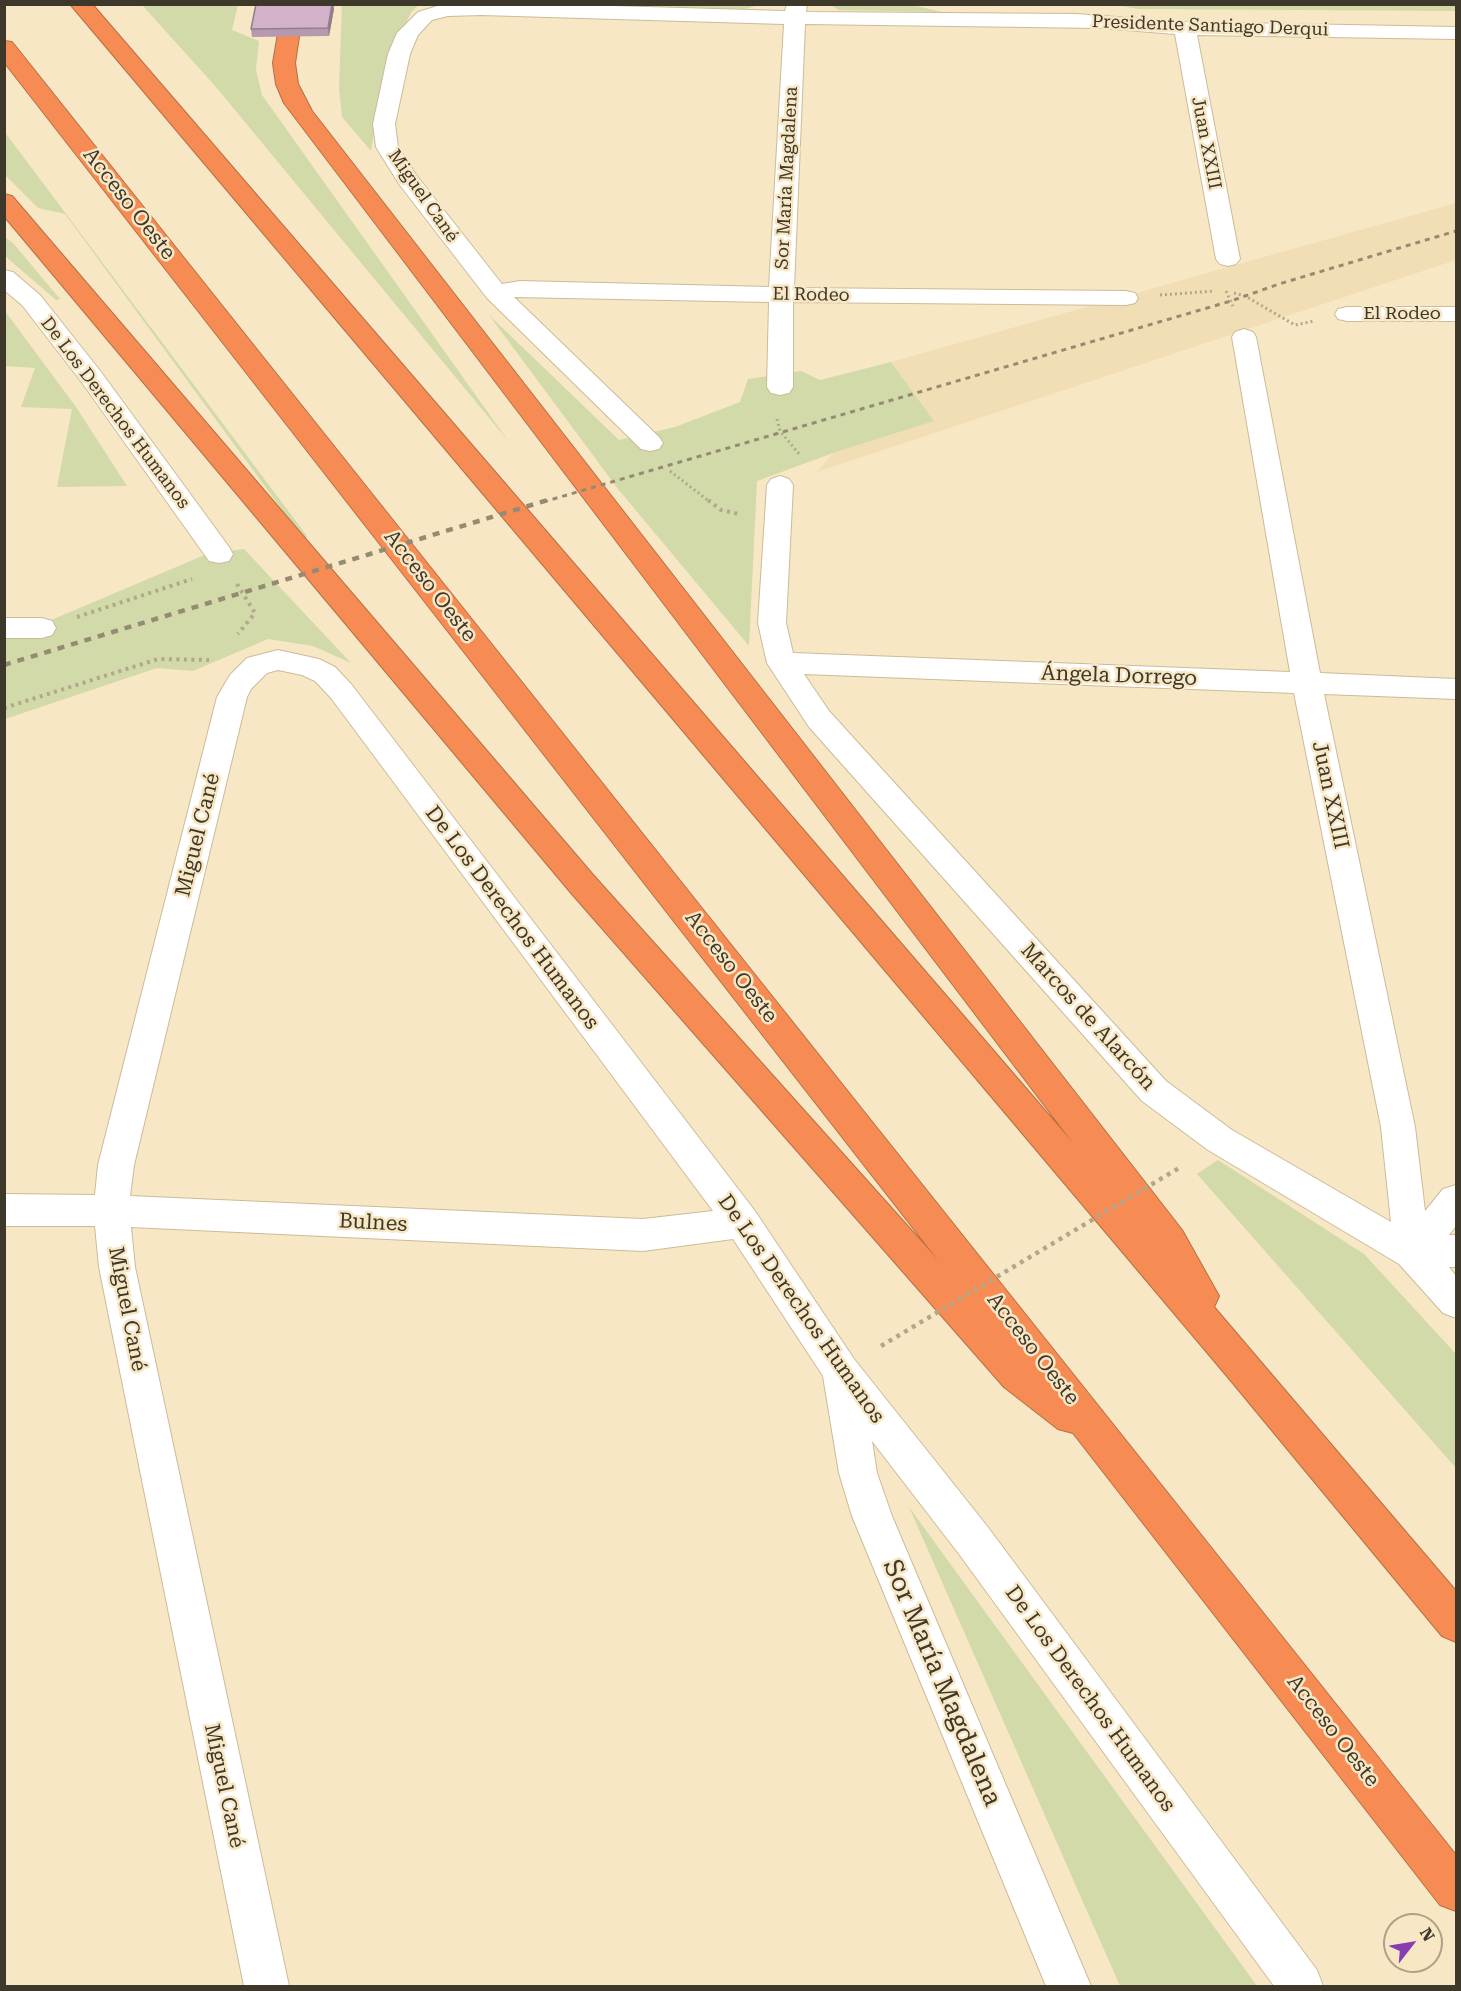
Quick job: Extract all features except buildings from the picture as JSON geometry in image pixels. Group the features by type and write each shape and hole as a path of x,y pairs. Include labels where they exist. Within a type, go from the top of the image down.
{"highway":[{"path":"80,4 1240,1364 1456,1622"},
{"path":"294,4 284,63 287,84 294,103 1169,1241 1240,1364"},
{"name":"Acceso Oeste","path":"4,47 1110,1446 1456,1889"},
{"path":"4,201 583,885 993,1348 1017,1375 1110,1446"}],"street":[{"name":"Presidente Santiago Derqui","path":"964,4 1099,22 1185,28 1456,33"},
{"name":"Miguel Cané","path":"650,443 496,293 407,180 387,147 384,124 399,54 408,33 416,24 425,16 447,10 481,9 796,11 1099,22"},
{"name":"Sor María Magdalena","path":"780,387 781,295 796,11"},
{"name":"Juan XXIII","path":"1185,28 1228,259"},
{"name":"De Los Derechos Humanos","path":"4,277 31,300 92,378 224,561"},
{"name":"El Rodeo","path":"496,293 520,288 781,295 1126,298"},
{"name":"El Rodeo","path":"1347,314 1456,314"},
{"name":"Juan XXIII","path":"1244,337 1307,684 1398,1127 1412,1253"},
{"path":"780,485 772,623 781,663"},
{"path":"4,628 42,628"},
{"name":"Miguel Cané","path":"266,1986 117,1268 111,1211 119,1154 232,697 240,682 239,663 257,665 278,660"},
{"name":"De Los Derechos Humanos","path":"278,660 309,666 325,674 341,691 742,1222 841,1371 973,1540 1301,1986"},
{"name":"Ángela Dorrego","path":"781,663 1456,689"},
{"name":"Marcos de Alarcón","path":"781,663 819,718 1154,1091 1220,1140 1412,1253 1456,1301"},
{"path":"1412,1253 1456,1200"},
{"name":"Bulnes","path":"4,1210 111,1211 643,1235 688,1231 742,1222"},
{"path":"1412,1253 1456,1251"},
{"name":"Sor María Magdalena","path":"841,1371 858,1473 872,1516 1068,1986"}],"path":[{"path":"1226,290 1244,337"},
{"path":"1126,298 1226,290 1245,296 1295,325 1347,314"},
{"path":"780,387 775,409 780,431 800,455 799,471 780,485"},
{"path":"650,443 664,466 721,510 778,522"},
{"path":"4,708 158,659 239,663 240,628 255,613 224,561 42,628"},
{"path":"881,1346 1179,1167"}],"shaded area":[{"path":"1456,203 1456,260 817,472 833,453 934,421 891,362"}],"green space":[{"path":"760,4 744,9 611,5"},
{"path":"1456,4 1456,11 1138,9 1116,5"},
{"path":"142,5 238,5 232,30 259,41 256,70 262,95 509,442 216,87"},
{"path":"342,5 419,5 412,11 385,63 371,151 342,117 339,88"},
{"path":"831,5 912,5 942,12 838,10"},
{"path":"4,131 307,536 305,541 65,214 38,208 5,175"},
{"path":"4,236 13,243 60,299 56,300 5,256"},
{"path":"5,311 76,407 127,486 57,487 72,409 21,407 35,368 5,366"},
{"path":"489,315 619,440 675,427 740,402 748,379 801,371 820,380 891,362 934,421 833,453 757,481 749,646 618,489"},
{"path":"244,549 351,663 313,646 268,639 193,671 157,668 5,719 4,640 207,554"},
{"path":"1218,1160 1364,1254 1456,1354 1456,1468 1197,1174"},
{"path":"909,1507 1257,1986 1120,1986"}],"railway":[{"path":"543,502 1231,301 1279,284 1456,231"},
{"path":"4,665 548,500"}]}
